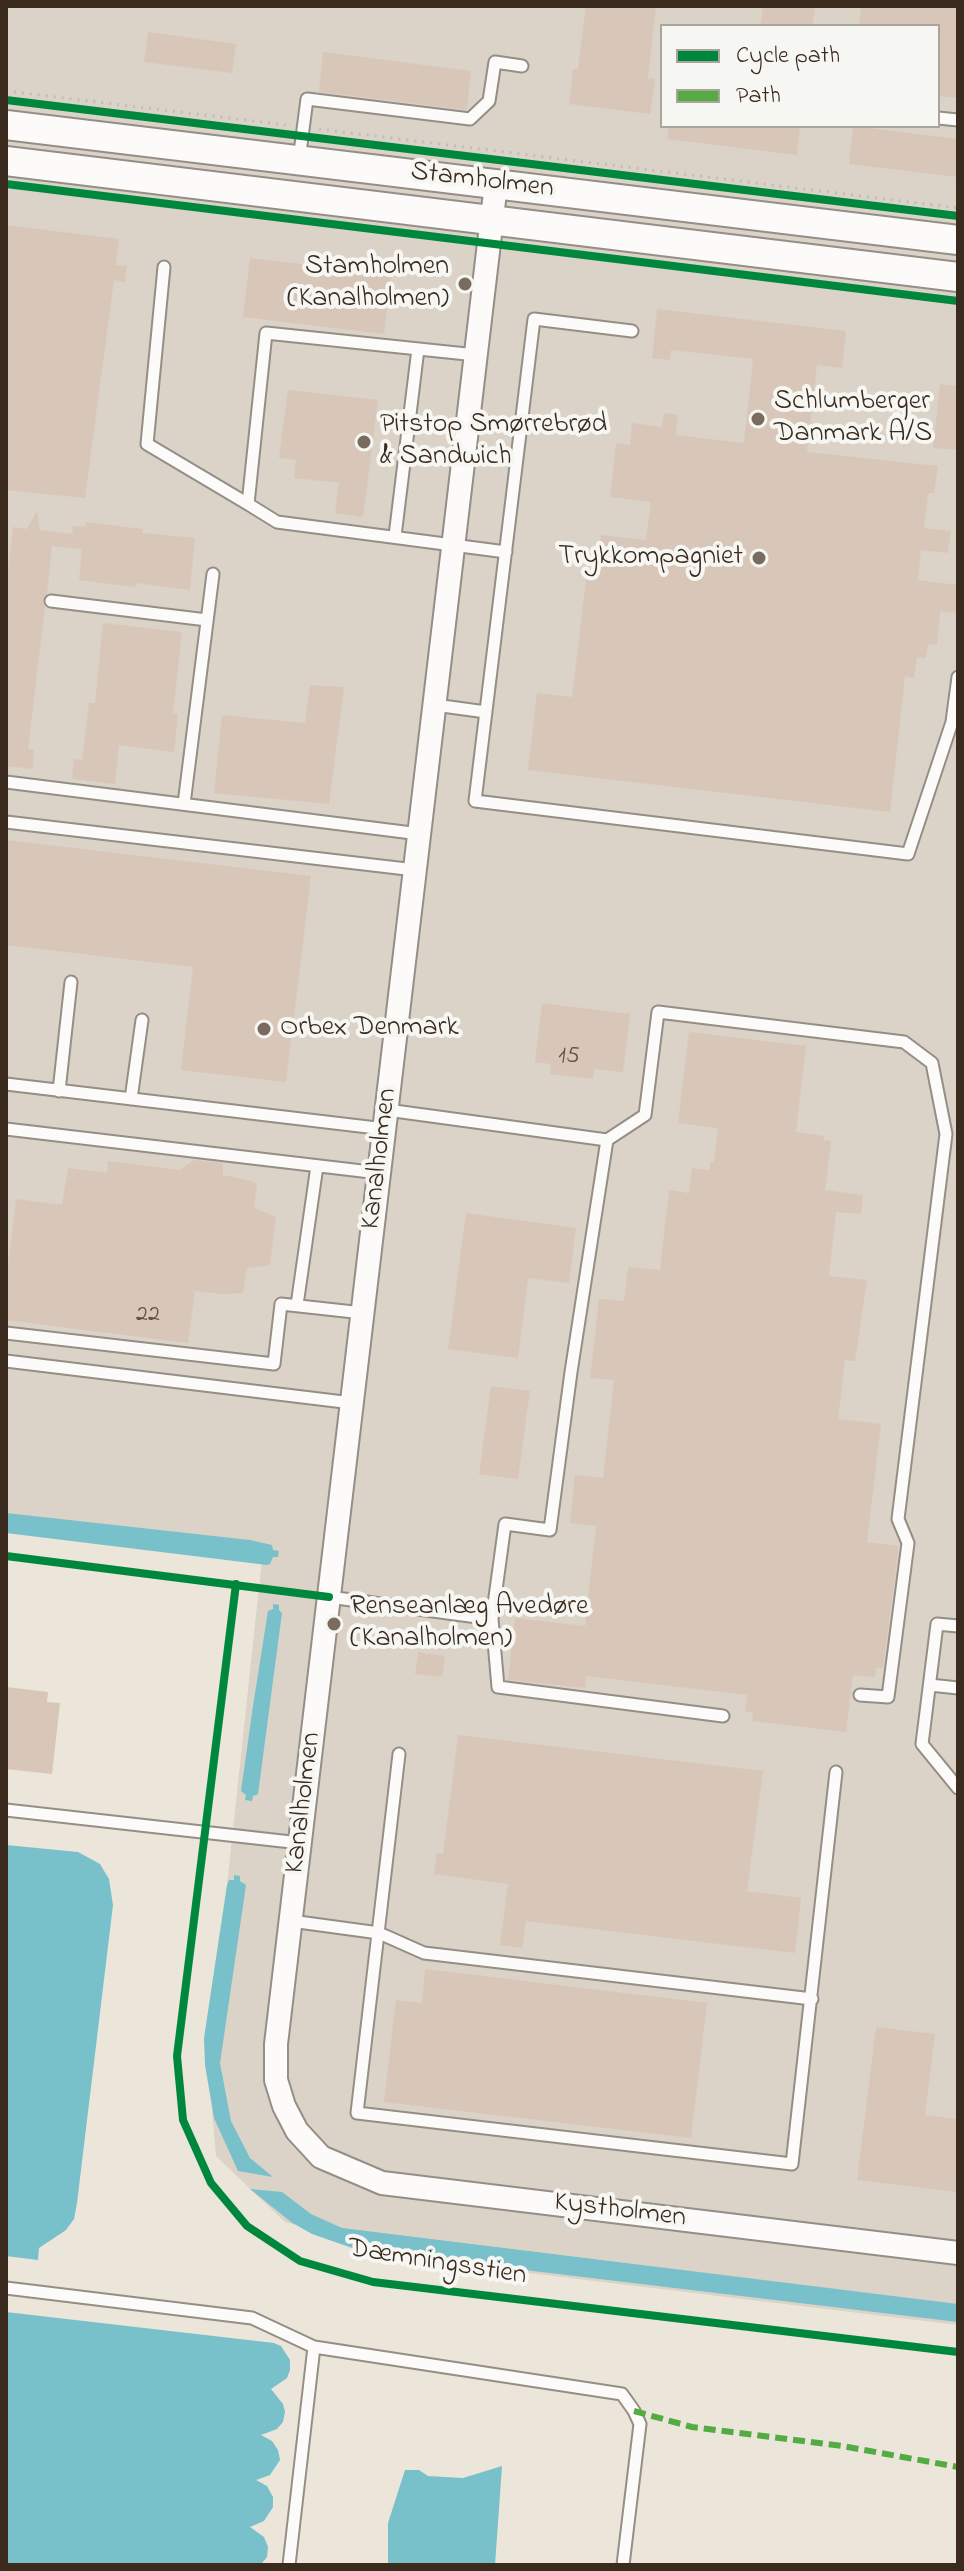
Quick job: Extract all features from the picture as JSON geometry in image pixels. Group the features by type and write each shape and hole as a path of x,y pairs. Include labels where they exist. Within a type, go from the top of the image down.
{"street":[{"name":"Stamholmen","path":"6,125 302,141 496,184 958,240"},
{"name":"Stamholmen","path":"6,161 958,277"},
{"name":"Kanalholmen","path":"297,2131 284,2106 276,2080 276,2044 496,184"},
{"name":"Kystholmen","path":"297,2131 321,2157 382,2183 958,2253"}],"lane":[{"path":"302,141 307,99 470,119 489,101 495,62 522,66"},
{"path":"164,267 147,444 277,522 506,552"},
{"path":"632,331 534,319 475,801 908,854 952,722 958,677"},
{"path":"248,504 266,333 476,355"},
{"path":"395,536 418,349"},
{"path":"184,804 213,574"},
{"path":"51,601 207,620"},
{"path":"435,705 486,712"},
{"path":"6,782 420,834"},
{"path":"6,822 415,870"},
{"path":"59,1091 71,982"},
{"path":"6,1084 131,1099 607,1140 645,1115 658,1012 904,1042 932,1063 946,1134 898,1519 908,1543 888,1697 860,1695"},
{"path":"131,1099 142,1020"},
{"path":"6,1129 379,1173"},
{"path":"607,1140 550,1530 505,1524 492,1619 498,1687 723,1716"},
{"path":"297,1305 317,1166"},
{"path":"6,1333 274,1364 281,1304 363,1313"},
{"path":"6,1361 352,1403"},
{"path":"329,1597 492,1619"},
{"path":"958,1626 937,1624 922,1744 958,1788"},
{"path":"930,1685 958,1688"},
{"path":"399,1754 357,2113 792,2164 836,1772"},
{"path":"6,1810 300,1843"},
{"path":"291,1921 379,1933 424,1953 812,1999"},
{"path":"6,2288 252,2318 314,2347 622,2394 640,2424 623,2565"},
{"path":"289,2565 314,2347"}],"path":[{"path":"6,91 302,141"},
{"path":"6,100 302,141 452,150 958,208"},
{"path":"559,163 958,216"}],"shaded area":[{"path":"6,6 958,6 958,2325 438,2262 285,2222 216,2156 208,2062 262,1560 6,1532"}],"water":[{"path":"6,1513 250,1540 272,1545 273,1550 279,1551 278,1557 273,1557 267,1565 6,1533"},
{"path":"273,1604 279,1605 282,1613 258,1794 253,1796 252,1801 245,1800 246,1795 241,1791 268,1611 273,1609"},
{"path":"6,1845 78,1852 100,1864 109,1879 113,1905 74,2219 66,2230 39,2248 38,2260 6,2256"},
{"path":"234,1875 240,1876 240,1881 246,1885 220,2063 231,2121 250,2158 273,2177 238,2171 214,2118 205,2065 204,2038 227,1885 229,1880 234,1880"},
{"path":"250,2189 282,2192 311,2214 342,2228 958,2304 958,2322 358,2250 312,2234 291,2222"},
{"path":"6,2312 281,2346 290,2360 290,2370 287,2378 271,2389 283,2404 283,2422 277,2429 261,2435 272,2441 280,2460 270,2475 256,2480 267,2486 273,2497 273,2507 264,2521 250,2527 264,2537 268,2547 267,2557 262,2563 6,2565"},
{"path":"502,2466 495,2565 388,2565 388,2523 405,2470 419,2470 428,2476 463,2478"}],"building":[{"path":"586,6 656,6 648,78 655,79 650,114 569,104 573,69 578,69"},
{"path":"763,6 815,6 812,24 760,24"},
{"path":"861,6 958,6 958,98 940,96 940,24 859,24"},
{"path":"148,32 236,44 232,73 144,62"},
{"path":"323,52 471,71 467,110 319,92"},
{"path":"669,128 800,128 797,155 667,139"},
{"path":"853,128 958,139 958,177 849,164"},
{"path":"6,225 119,239 116,265 127,266 125,282 114,280 85,498 6,490"},
{"path":"250,258 391,275 384,334 243,317"},
{"name":"Trykkompagniet","path":"657,309 846,331 842,368 817,365 807,452 938,466 934,493 928,493 924,528 951,531 948,553 921,550 918,580 958,585 957,613 940,611 937,645 928,644 926,658 917,657 914,678 905,676 890,812 528,770 537,693 572,697 587,572 596,573 601,535 646,540 651,502 610,497 616,443 630,445 632,423 662,427 664,413 678,415 676,435 744,443 753,359 671,350 670,360 652,358"},
{"path":"940,384 958,386 958,450 933,448"},
{"path":"288,390 378,400 363,517 335,513 339,483 294,478 296,460 279,458"},
{"path":"37,511 40,530 72,534 73,526 85,527 86,522 143,529 142,533 195,538 190,590 79,580 82,549 52,546 47,594 43,601 45,607 28,749 34,750 33,769 6,766 6,584 13,527 27,529"},
{"path":"103,623 182,632 173,713 178,714 174,752 119,745 115,784 72,779 74,759 82,760 89,703 95,703"},
{"path":"310,685 344,687 329,804 214,793 222,715 305,723"},
{"path":"6,840 311,876 286,1082 181,1070 193,967 6,945"},
{"path":"542,1003 630,1014 623,1072 594,1069 593,1079 550,1074 551,1064 535,1062"},
{"path":"689,1032 806,1046 796,1132 824,1136 823,1140 831,1141 825,1190 863,1195 861,1214 836,1212 829,1276 867,1280 855,1361 845,1360 838,1419 881,1424 867,1542 898,1546 898,1553 883,1668 876,1668 875,1677 853,1675 846,1732 752,1721 753,1712 745,1712 747,1695 586,1676 585,1688 508,1680 515,1618 585,1626 596,1526 570,1523 575,1475 603,1478 614,1380 590,1378 599,1299 624,1301 628,1267 660,1270 669,1190 689,1193 692,1168 710,1170 710,1162 714,1163 718,1128 678,1123"},
{"path":"194,1160 223,1163 223,1175 257,1184 254,1208 276,1217 270,1265 247,1268 243,1293 195,1291 188,1343 6,1320 6,1279 16,1199 62,1205 68,1168 107,1173 108,1161 180,1170"},
{"path":"466,1213 576,1228 569,1283 528,1278 518,1358 448,1349"},
{"path":"491,1386 530,1391 518,1479 479,1474"},
{"path":"418,1652 445,1656 442,1677 415,1674"},
{"path":"6,1687 48,1692 47,1702 60,1703 52,1774 6,1769"},
{"path":"458,1735 763,1771 747,1891 801,1898 795,1953 526,1921 522,1948 500,1945 508,1884 434,1874 437,1853 443,1854"},
{"path":"425,1969 707,2003 691,2138 384,2102 396,2000 422,2003"},
{"path":"876,2027 935,2034 925,2115 958,2119 958,2192 857,2180"}],"marked path":[{"path":"634,2411 692,2427 842,2446 958,2467"}],"cycle path":[{"path":"6,100 958,216"},
{"path":"6,184 958,301"},
{"path":"6,1556 329,1597"},
{"name":"Dæmningsstien","path":"236,1584 177,2056 183,2120 211,2183 247,2226 300,2261 373,2282 958,2352"}],"place":[{"name":"Stamholmen (Kanalholmen)","path":"465,284"},
{"name":"Schlumberger Danmark A/S","path":"758,419"},
{"name":"Pitstop Smørrebrød & Sandwich","path":"364,442"},
{"name":"Trykkompagniet","path":"759,558"},
{"name":"Orbex Denmark","path":"264,1029"},
{"name":"Renseanlæg Avedøre (Kanalholmen)","path":"334,1624"}]}
